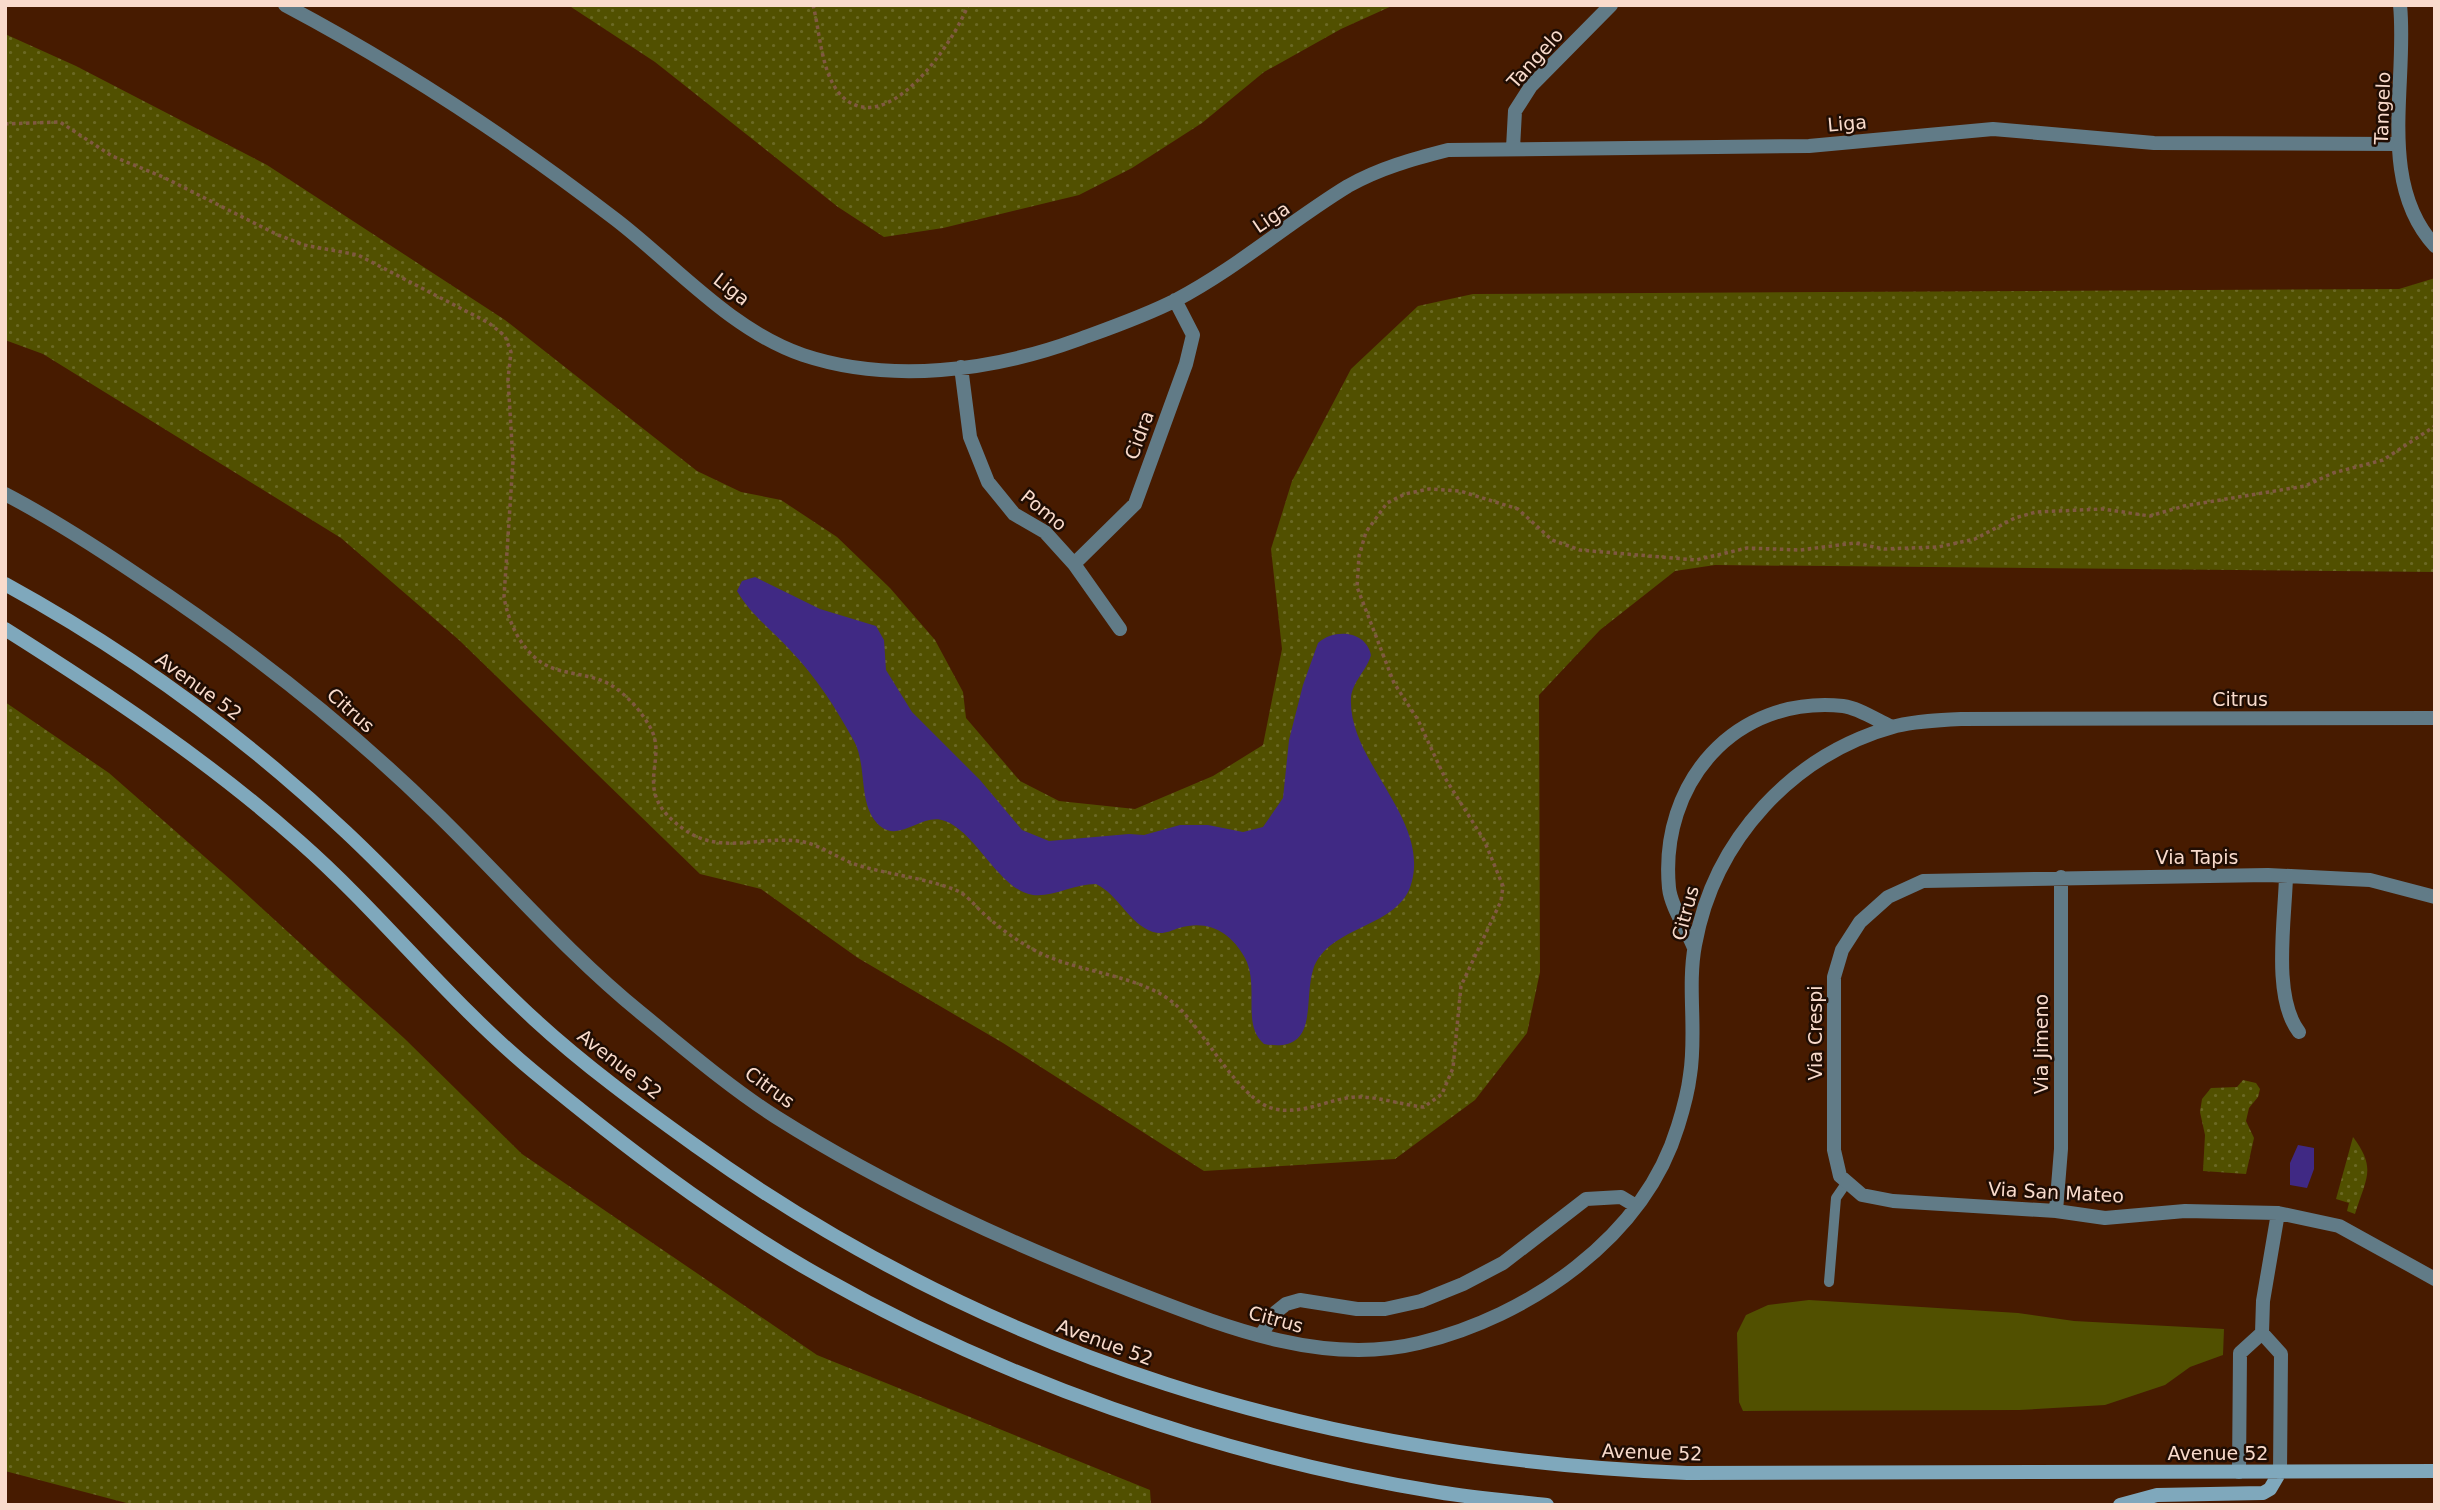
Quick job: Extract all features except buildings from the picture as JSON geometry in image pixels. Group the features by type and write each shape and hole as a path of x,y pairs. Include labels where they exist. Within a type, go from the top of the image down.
{"main road":[{"name":"Avenue 52","path":"5,584 135,663 206,713 276,769 411,895 535,1020 684,1138 759,1191 847,1244 941,1294 1034,1336 1147,1379 1266,1414 1391,1443 1488,1458 1596,1470 1688,1474 2435,1471"},
{"path":"5,629 103,691 205,764 301,842 375,914 453,997 529,1068 706,1204 807,1269 930,1332 1056,1388 1188,1434 1335,1471 1438,1492 1547,1505"},
{"path":"2120,1505 2157,1495 2263,1493 2270,1489 2280,1472"}],"street":[{"name":"Liga","path":"285,5 352,41 519,151 614,218 761,335 802,354 850,367 906,372 1014,359 1074,341 1175,300 1256,250 1348,186 1392,164 1448,150 1808,145 1993,130 2075,134 2154,143 2398,144"},
{"name":"Tangelo","path":"1513,148 1515,111 1531,86 1611,5"},
{"name":"Tangelo","path":"2400,5 2404,39 2398,144 2408,200 2435,246"},
{"name":"Cidra","path":"1074,564 1135,504 1186,364 1193,335 1175,300"},
{"name":"Pomo","path":"961,367 970,437 988,482 1014,514 1045,532 1074,564 1120,629"},
{"name":"Citrus","path":"5,494 114,559 214,625 311,699 434,811 523,903 636,1009 771,1114 901,1190 1028,1247 1215,1323 1308,1348 1394,1349 1461,1333 1530,1301 1599,1247 1636,1206 1650,1189 1676,1132 1691,1073 1694,948 1712,885 1738,836 1782,786 1832,751 1892,727 1961,719 2435,718"},
{"path":"1694,948 1669,890 1672,843 1682,799 1703,761 1747,723 1805,707 1845,706 1892,727"},
{"path":"2286,876 2284,983 2287,1012 2299,1032"},
{"name":"Via Tapis","path":"1957,878 2286,876 2370,880 2435,897"},
{"name":"Via Jimeno","path":"2056,1211 2061,1149 2061,877"},
{"name":"Via Crespi","path":"1843,1179 1834,1150 1833,1008 1834,977 1842,950 1860,922 1888,897 1923,881 1957,878"},
{"name":"Via San Mateo","path":"1843,1179 1862,1195 1894,1201 2056,1211 2105,1218 2185,1211 2278,1213 2339,1226 2435,1279"},
{"path":"1261,1335 1276,1312 1286,1304 1300,1300 1357,1309 1385,1309 1431,1297 1503,1263 1586,1199 1621,1197 1636,1206"},
{"path":"2278,1213 2263,1301 2262,1333 2281,1354 2280,1472"},
{"path":"2239,1472 2240,1353 2262,1333"}],"lane":[{"path":"1829,1282 1836,1198 1843,1179"}],"path":[{"path":"813,5 829,75 838,91 851,104 868,108 881,107 907,91 949,45 968,5"},
{"path":"5,124 60,122 112,156 163,177 278,235 304,245 358,255 489,323 505,336 510,352 508,379 513,461 504,597 507,612 525,648 538,661 554,669 611,685 644,717 653,733 655,749 653,793 664,810 683,830 721,845 763,841 804,842 855,864 960,892 1011,937 1037,952 1084,971 1132,981 1173,1003 1194,1022 1246,1090 1272,1109 1316,1107 1355,1097 1424,1107 1442,1094 1453,1068 1461,986 1502,901 1503,886 1484,839 1445,778 1418,720 1394,683 1357,587 1359,556 1366,532 1387,503 1405,494 1429,489 1460,491 1518,509 1552,540 1580,550 1696,560 1747,548 1800,550 1855,543 1884,549 1938,547 1975,539 2015,518 2036,512 2102,509 2150,516 2184,506 2305,486 2333,473 2382,460 2435,426"}],"shaded area":[{"path":"568,5 1394,5 1341,29 1264,72 1202,123 1132,168 1079,195 943,228 884,237 838,207 655,62"},
{"path":"5,34 76,66 267,165 505,320 697,471 741,492 781,500 837,537 890,588 935,640 963,692 966,718 1020,781 1059,801 1135,809 1213,776 1263,745 1282,649 1271,549 1292,481 1351,369 1418,306 1473,294 2399,289 2435,278 2435,572 1715,565 1675,571 1600,630 1539,695 1540,972 1527,1033 1475,1100 1395,1159 1204,1171 1003,1043 858,958 761,889 700,874 459,640 341,538 43,354 5,340"},
{"path":"755,577 820,609 876,626 884,640 886,670 912,712 980,780 1022,830 1049,841 1144,835 1180,825 1208,825 1243,832 1263,827 1283,798 1289,740 1303,685 1318,643 1333,635 1349,634 1357,637 1368,647 1371,655 1352,692 1353,721 1373,767 1409,834 1414,857 1412,881 1405,897 1394,909 1333,943 1321,955 1313,970 1306,1023 1301,1034 1294,1041 1282,1045 1264,1044 1253,1026 1251,981 1245,958 1233,941 1218,930 1200,925 1163,933 1153,932 1137,923 1111,895 1096,884 1041,895 1021,891 999,873 967,837 945,821 928,820 896,831 880,826 868,808 858,751 840,717 808,671 755,615 737,591 742,581"},
{"path":"5,702 109,773 405,1039 522,1154 817,1355 1150,1490 1151,1505 134,1505 5,1471"},
{"path":"2243,1080 2256,1083 2260,1089 2258,1097 2249,1108 2246,1121 2254,1138 2246,1174 2203,1171 2205,1135 2200,1112 2202,1099 2211,1088 2237,1087"},
{"path":"2353,1137 2365,1157 2367,1166 2366,1182 2355,1214 2347,1211 2349,1203 2336,1199"},
{"path":"2298,1145 2314,1148 2314,1169 2307,1188 2290,1185 2290,1163"},
{"path":"1809,1300 2018,1313 2074,1321 2224,1329 2223,1355 2190,1367 2165,1385 2105,1405 2019,1410 1743,1411 1739,1402 1737,1333 1746,1315 1768,1305"}]}
